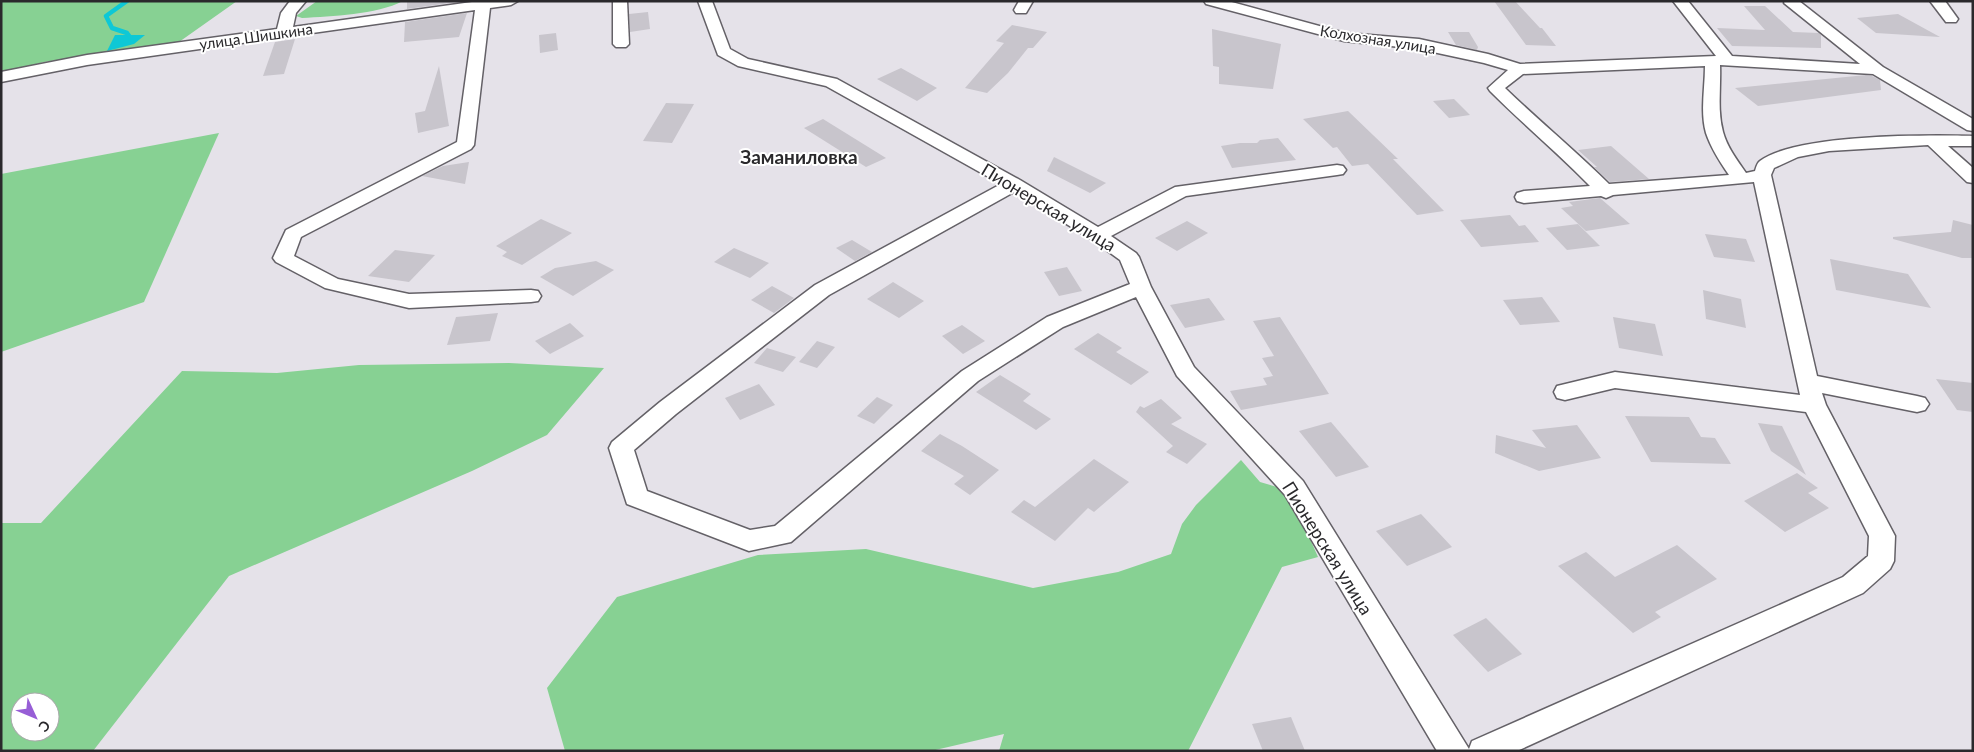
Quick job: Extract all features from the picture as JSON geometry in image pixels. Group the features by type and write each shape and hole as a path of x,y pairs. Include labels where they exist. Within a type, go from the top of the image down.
{"street":[{"path":"282,32 286,28 286,18 291,6 299,1"},
{"name":"улица Шишкина","path":"1,77 87,60 511,1"},
{"path":"620,1 622,44"},
{"name":"Пионерская улица","path":"705,1 723,52 743,63 831,82 1014,184 1098,235 1129,257 1141,287 1185,371 1294,488 1454,751"},
{"name":"Колхозная улица","path":"1211,1 1344,37 1419,44 1488,59 1519,69"},
{"path":"1680,1 1720,60"},
{"path":"1792,1 1791,3 1877,70 1973,126"},
{"path":"1937,1 1950,18"},
{"path":"484,5 465,145 293,234 283,258 332,284 408,301 531,296"},
{"path":"1483,751 1853,585 1881,561 1882,536 1814,405 1751,177 1723,152 1714,130 1714,79 1720,60"},
{"path":"1606,192 1572,157 1538,129 1496,88 1519,69 1720,60 1877,70"},
{"path":"1932,140 1973,178"},
{"path":"1524,198 1606,192 1751,177 1766,165 1793,153 1829,146 1932,140 1973,141"},
{"path":"1098,235 1181,191 1337,170"},
{"path":"1014,184 822,290 668,408 622,448 636,497 749,541 782,535 970,376 1055,322 1141,287"},
{"path":"1565,392 1615,380 1814,405"},
{"path":"1807,382 1917,404"}],"green space":[{"path":"1,1 237,1 179,42 44,62 1,73"},
{"path":"317,1 403,1 392,6 354,14 302,18 296,16"},
{"path":"219,133 144,302 1,352 1,174"},
{"path":"509,363 604,368 547,435 472,471 229,576 93,751 1,751 1,523 41,523 182,371 277,373 359,365"},
{"path":"1241,460 1260,482 1284,489 1299,514 1318,557 1282,567 1188,751 999,751 1004,734 931,751 565,751 547,688 617,597 758,555 866,549 1033,588 1118,572 1171,554 1182,524 1196,505"}],"water":[{"path":"115,35 145,35 134,44 107,51"}],"building":[{"path":"407,1 464,1 407,9"},
{"path":"1494,1 1515,1 1542,28 1556,46 1526,45"},
{"path":"1744,6 1765,6 1793,32 1819,33 1821,35 1821,48 1732,46 1717,28 1765,30"},
{"path":"648,12 650,29 630,32 629,14"},
{"path":"467,13 459,37 404,42 405,22"},
{"path":"1898,14 1940,37 1876,33 1857,18"},
{"path":"1012,25 1047,32 1033,48 1028,48 1008,73 987,93 965,88 1004,43 996,41"},
{"path":"1212,29 1281,44 1273,89 1219,84 1219,67 1213,66"},
{"path":"1448,32 1469,32 1478,47 1477,50 1456,45"},
{"path":"556,33 558,50 540,53 539,35"},
{"path":"295,39 284,74 263,76 275,42"},
{"path":"439,66 449,126 418,133 415,113 425,111"},
{"path":"901,68 937,88 917,101 877,79"},
{"path":"1866,75 1880,80 1881,90 1758,106 1735,88"},
{"path":"1454,99 1470,115 1449,118 1433,101"},
{"path":"666,103 694,104 672,143 643,141"},
{"path":"1348,111 1398,159 1393,159 1444,211 1417,215 1368,164 1352,166 1337,147 1333,148 1303,119"},
{"path":"823,119 886,158 866,167 804,128"},
{"path":"1278,138 1296,160 1232,168 1221,146 1257,143 1260,140"},
{"path":"1611,146 1649,179 1610,182 1578,150"},
{"path":"1054,157 1106,183 1090,193 1047,171"},
{"path":"469,162 465,184 422,176 443,166"},
{"path":"1600,198 1630,224 1586,231 1561,208 1573,206 1569,202"},
{"path":"1510,215 1519,226 1525,225 1539,242 1481,247 1460,220"},
{"path":"541,219 572,233 522,265 502,256 507,252 496,246"},
{"path":"1953,220 1973,225 1973,258 1962,258 1893,239 1893,237 1951,232"},
{"path":"1187,221 1208,233 1177,251 1155,238"},
{"path":"1578,224 1600,246 1567,250 1546,228"},
{"path":"1705,234 1746,239 1755,262 1714,257"},
{"path":"852,240 872,252 855,261 836,248"},
{"path":"734,248 769,263 750,278 714,262"},
{"path":"395,250 435,255 409,282 368,276"},
{"path":"1830,259 1908,274 1931,308 1836,290"},
{"path":"596,261 614,270 573,296 540,277 555,268"},
{"path":"1067,267 1082,291 1059,296 1044,272"},
{"path":"893,282 924,301 899,318 867,299"},
{"path":"772,286 794,298 774,313 751,300"},
{"path":"1703,290 1741,299 1746,328 1706,319"},
{"path":"1542,297 1560,322 1520,325 1503,300"},
{"path":"1209,298 1225,320 1185,328 1170,305"},
{"path":"498,313 490,341 447,345 456,317"},
{"path":"1280,317 1329,394 1241,410 1230,391 1267,385 1263,378 1273,376 1262,358 1274,356 1253,321"},
{"path":"1613,317 1655,324 1663,356 1619,348"},
{"path":"570,323 584,336 550,354 535,341"},
{"path":"962,325 985,341 963,354 942,336"},
{"path":"1098,333 1122,348 1116,352 1149,372 1131,385 1074,349"},
{"path":"817,341 835,347 817,368 799,362"},
{"path":"767,348 796,357 783,372 754,363"},
{"path":"1000,375 1031,394 1023,401 1051,419 1036,430 976,392"},
{"path":"1936,379 1973,383 1973,412 1957,410"},
{"path":"759,384 775,405 740,420 725,398"},
{"path":"877,397 893,405 874,424 857,416"},
{"path":"1161,399 1182,418 1171,424 1207,444 1187,464 1166,452 1173,446 1136,412 1140,406 1144,408"},
{"path":"1625,416 1689,417 1701,437 1715,438 1731,464 1651,462"},
{"path":"1331,422 1369,467 1336,477 1299,431"},
{"path":"1758,423 1782,426 1806,475 1771,451"},
{"path":"1577,425 1601,458 1539,471 1495,453 1496,435 1546,448 1532,430"},
{"path":"940,434 999,470 970,495 954,484 964,476 921,451"},
{"path":"1094,459 1129,482 1094,512 1088,508 1055,541 1011,512 1024,500 1035,507"},
{"path":"1797,473 1818,488 1808,493 1829,508 1785,532 1744,501"},
{"path":"1421,514 1452,547 1407,566 1376,531"},
{"path":"1677,545 1717,579 1655,612 1661,617 1633,633 1558,566 1586,552 1615,577"},
{"path":"1486,618 1522,654 1488,672 1453,635"},
{"path":"1291,717 1305,751 1263,751 1252,724"}],"waterway":[{"path":"127,1 106,16 112,28 127,33 130,37"}],"district":[{"name":"Заманиловка","path":"799,156"}]}
